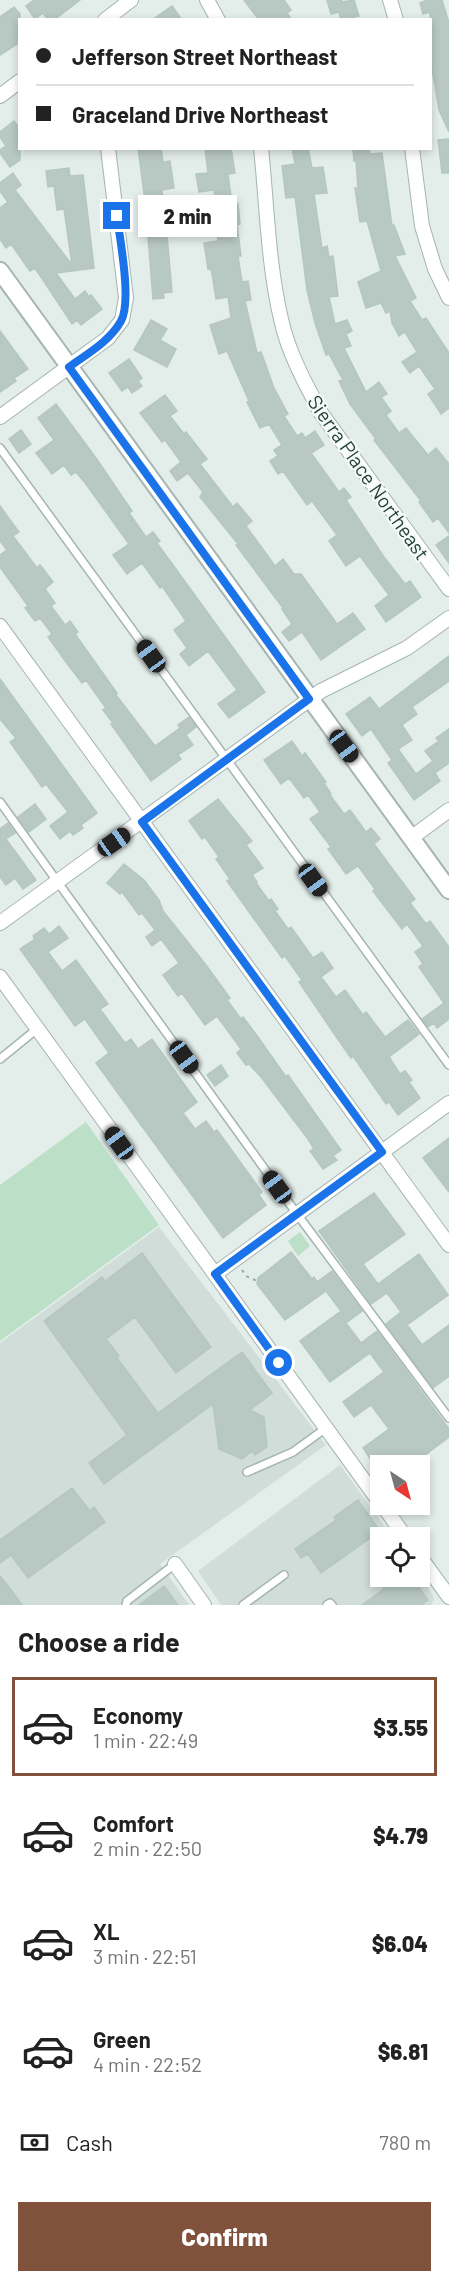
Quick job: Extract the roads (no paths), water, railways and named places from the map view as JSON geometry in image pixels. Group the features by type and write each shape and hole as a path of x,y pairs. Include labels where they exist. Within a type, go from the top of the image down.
{"street":[{"path":"108,18 131,0"},
{"path":"207,0 217,18"},
{"path":"390,0 395,18"},
{"path":"0,96 18,82"},
{"path":"0,417 108,338 122,320 126,298 108,150"},
{"name":"Sierra Place Northeast","path":"261,150 275,289 281,321 292,354 321,413 449,590"},
{"path":"412,150 422,226 435,269 449,298"},
{"path":"0,271 449,890"},
{"path":"0,923 309,699 326,688 407,648 449,618"},
{"path":"0,627 449,1245"},
{"path":"411,838 449,810"},
{"path":"0,977 370,1487"},
{"path":"215,1274 449,1103"},
{"path":"175,1564 204,1605"},
{"path":"430,1571 449,1597"}],"lane":[{"path":"0,448 449,1065"},
{"path":"0,802 297,1214 449,1418"},
{"path":"0,1048 3,1057 37,1029"},
{"path":"247,1472 293,1452 326,1428"},
{"path":"126,1605 127,1601 175,1564"},
{"path":"243,1605 284,1575"},
{"path":"327,1605 330,1603 332,1605"}]}
